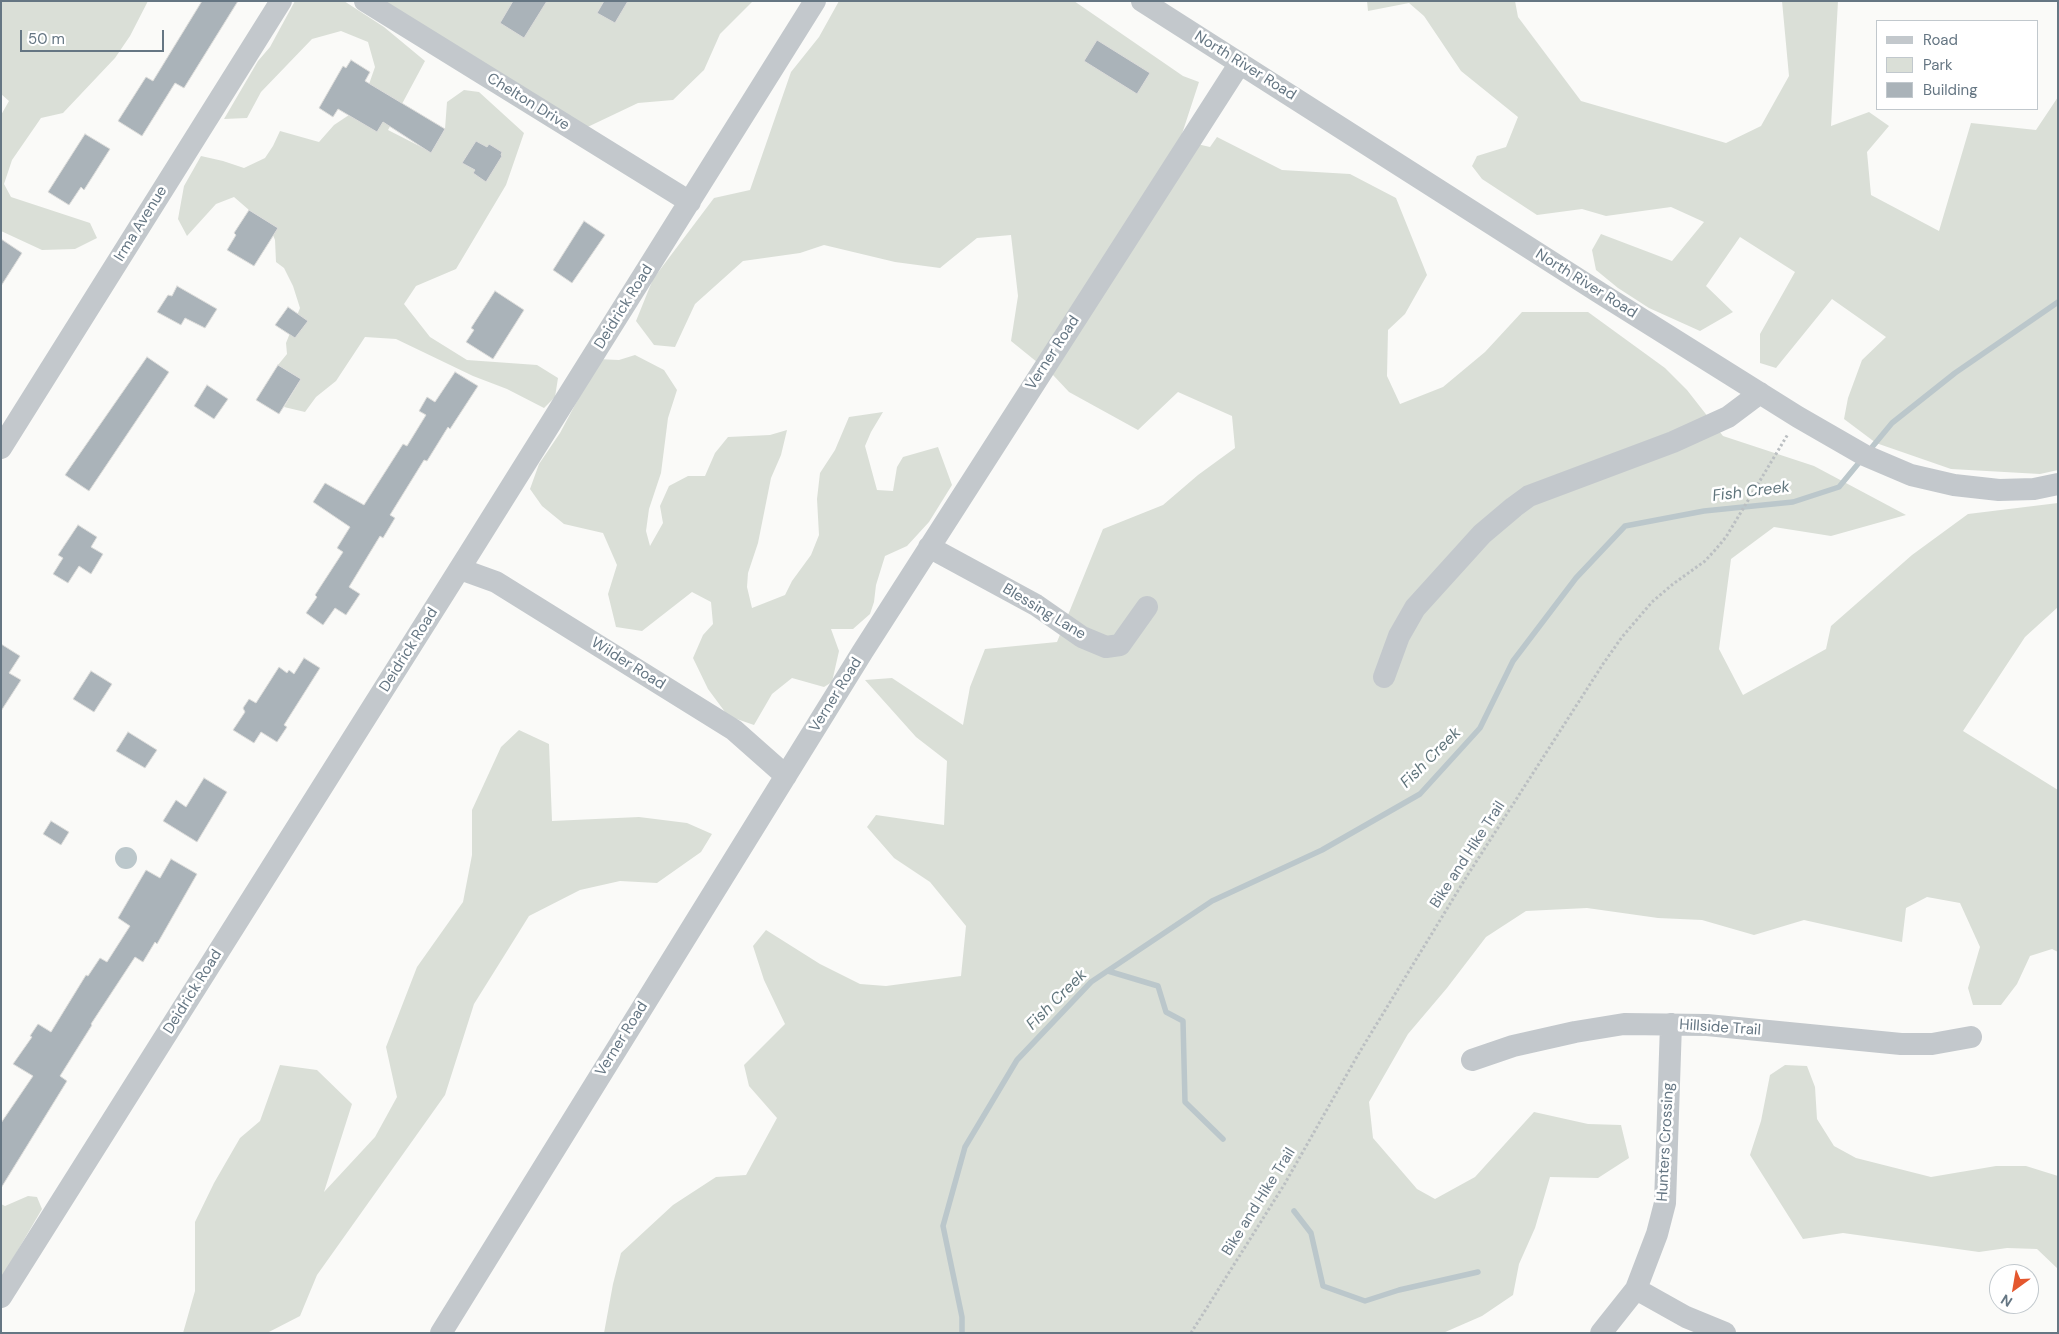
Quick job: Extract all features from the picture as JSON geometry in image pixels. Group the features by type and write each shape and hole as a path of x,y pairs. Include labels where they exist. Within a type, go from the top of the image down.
{"street":[{"name":"Irma Avenue","path":"1,448 281,1"},
{"name":"Chelton Drive","path":"365,1 690,202"},
{"name":"Deidrick Road","path":"1,1297 460,569 814,1"},
{"name":"North River Road","path":"1142,1 1798,418 1864,455 1911,474 1954,484 1999,490 2034,489 2058,484"},
{"name":"Verner Road","path":"440,1333 786,776 1240,63"},
{"path":"1384,677 1399,636 1415,608 1482,534 1514,507 1529,496 1673,442 1728,417 1760,393"},
{"name":"Blessing Lane","path":"930,548 1036,606 1082,637 1106,647 1120,645 1146,607"},
{"name":"Wilder Road","path":"460,569 496,582 734,730 786,776"},
{"name":"Hillside Trail","path":"1472,1060 1513,1046 1575,1032 1624,1024 1708,1025 1901,1044 1932,1044 1971,1037"},
{"name":"Hunters Crossing","path":"1601,1333 1636,1288 1657,1234 1664,1203 1671,1024"},
{"path":"1636,1288 1686,1317 1725,1333"}],"path":[{"name":"Bike and Hike Trail","path":"1191,1333 1284,1185 1359,1053 1451,900 1603,664 1622,637 1652,602 1705,560 1726,536 1798,418"}],"green space":[{"path":"1,1 148,1 130,36 115,58 63,113 41,118 12,160 4,184 11,197 90,223 97,238 75,249 42,250 1,231 1,115 9,101 1,94"},
{"path":"295,1 344,1 384,27 425,61 388,130 431,152 445,129 447,102 464,90 479,92 524,133 506,185 456,269 416,286 404,304 430,337 467,360 537,365 558,378 555,397 544,408 507,389 473,376 396,339 365,337 336,381 316,397 305,412 284,407 301,379 278,365 287,354 286,343 300,308 293,286 284,268 276,262 273,235 278,228 249,210 234,197 216,204 187,236 178,219 184,186 201,156 244,168 265,158 280,131 319,142 334,125 361,107 375,67 368,42 341,31 312,39 261,92 247,118 224,119 258,61 270,47"},
{"path":"365,1 753,1 720,34 704,70 673,100 638,103 577,132"},
{"path":"839,1 1074,1 1183,76 1199,82 1180,140 1210,147 1217,137 1282,170 1350,174 1396,198 1427,275 1405,314 1388,330 1387,376 1400,404 1443,387 1485,352 1522,312 1588,312 1665,368 1687,390 1723,436 1814,466 1906,515 1831,536 1774,527 1731,559 1719,649 1743,695 1826,649 1831,626 1912,555 1968,514 2058,503 2058,607 2025,637 1963,731 2058,790 2058,952 2052,949 2030,956 2017,984 2001,1005 1973,1005 1968,988 1980,947 1960,903 1927,897 1906,908 1902,942 1804,920 1754,935 1702,920 1658,918 1587,908 1526,911 1486,937 1447,988 1408,1034 1369,1102 1373,1138 1417,1189 1435,1199 1475,1177 1534,1112 1588,1124 1621,1125 1629,1158 1598,1178 1550,1177 1535,1228 1519,1264 1513,1295 1482,1316 1443,1333 604,1333 621,1253 673,1205 716,1177 746,1175 777,1118 749,1086 744,1065 785,1024 764,980 753,946 766,930 820,964 860,984 886,986 961,976 966,926 930,882 894,858 867,827 876,815 944,825 947,761 916,737 865,680 892,678 963,725 970,687 985,649 1057,642 1103,529 1163,505 1198,475 1235,448 1232,416 1178,392 1138,430 1069,392 1053,375 1011,341 1018,296 1011,235 977,238 940,268 895,262 824,245 800,253 743,261 695,304 675,347 654,345 636,321 653,279 714,198 750,190 791,72 819,37"},
{"path":"1367,1 1515,1 1518,17 1581,101 1726,143 1761,126 1789,76 1782,1 1838,1 1831,126 1869,112 1889,126 1867,152 1871,195 1939,231 1971,123 2036,130 2058,97 2058,470 2040,474 1951,469 1876,443 1844,419 1848,398 1862,360 1886,337 1832,299 1776,368 1760,363 1760,334 1795,272 1740,237 1706,286 1733,312 1700,331 1649,308 1618,288 1596,270 1592,250 1601,234 1672,261 1704,222 1671,207 1606,216 1582,209 1537,215 1482,179 1472,166 1477,156 1506,147 1518,117 1461,71 1424,16 1409,3 1368,11"},
{"path":"635,355 664,370 677,390 668,418 661,473 649,509 646,531 650,546 663,523 660,506 669,486 688,476 705,476 715,453 728,437 770,435 787,430 781,455 771,478 758,543 748,573 747,587 752,608 785,595 792,581 811,555 819,535 817,499 820,473 835,450 849,417 883,412 865,446 877,490 893,491 897,467 903,457 938,447 952,485 929,522 907,546 885,556 870,614 853,629 831,629 839,651 832,682 824,687 792,678 772,694 754,725 728,716 708,689 693,658 703,635 713,624 711,602 692,592 642,631 616,627 608,594 617,565 603,533 564,524 542,506 530,489 539,464 560,433 592,373 596,359 619,360"},
{"path":"519,730 549,744 552,821 639,817 687,823 712,834 701,852 657,883 620,881 580,890 529,916 474,1004 445,1095 317,1275 300,1316 267,1333 183,1333 195,1291 195,1222 214,1183 240,1138 260,1121 280,1065 317,1070 352,1104 324,1192 375,1137 397,1097 386,1047 417,967 463,902 472,855 472,810 501,747"},
{"path":"1785,1065 1807,1066 1815,1087 1817,1119 1834,1146 1856,1158 1931,1177 1996,1166 2026,1166 2058,1176 2058,1269 2037,1249 2007,1248 1979,1252 1843,1233 1803,1239 1750,1155 1761,1121 1770,1075"},
{"path":"28,1196 37,1197 42,1209 1,1279 1,1204 5,1206"}],"shaded area":[{"path":"126,847 134,850 137,858 134,866 126,869 118,866 115,858 118,850"}],"building":[{"path":"202,1 238,1 184,88 175,83 142,136 118,121 146,77 153,81"},
{"path":"513,1 547,1 524,38 500,23"},
{"path":"604,1 628,1 615,23 597,13"},
{"path":"1097,40 1150,73 1137,94 1084,61"},
{"path":"351,60 370,72 365,81 445,129 431,153 383,122 377,132 338,109 333,117 319,108 343,66 346,68"},
{"path":"85,134 110,149 84,190 81,187 69,205 48,192"},
{"path":"476,141 487,147 489,144 502,152 502,156 486,182 473,173 475,170 462,163"},
{"path":"249,210 278,228 254,266 227,250 236,235 234,233"},
{"path":"584,221 605,235 572,283 553,270"},
{"path":"1,239 22,253 1,286"},
{"path":"177,286 217,309 205,328 185,318 181,325 157,312 168,295 172,296"},
{"path":"495,291 524,310 493,359 466,342 474,330 471,328"},
{"path":"288,307 308,321 295,338 275,325"},
{"path":"147,357 169,372 89,491 65,475"},
{"path":"278,365 301,379 279,414 256,400"},
{"path":"455,372 478,386 450,429 448,427 427,461 424,460 390,515 395,518 383,538 380,536 349,587 360,594 346,615 335,608 323,625 306,613 317,597 315,595 343,552 337,548 350,527 313,502 325,483 364,505 403,444 407,446 426,415 419,411 427,397 435,402"},
{"path":"207,385 228,399 214,419 194,406"},
{"path":"78,525 97,537 91,547 103,554 91,574 79,566 68,583 53,574 63,558 58,555"},
{"path":"1,644 20,656 9,673 21,680 1,711"},
{"path":"304,658 320,668 284,725 287,727 277,742 261,732 254,743 233,730 245,712 243,708 249,699 256,703 279,667 287,673 289,670 294,674"},
{"path":"91,671 112,684 94,712 73,699"},
{"path":"128,732 157,750 145,768 116,751"},
{"path":"204,778 227,792 197,842 163,821 176,800 186,807"},
{"path":"51,821 69,832 61,845 43,834"},
{"path":"171,859 197,874 157,944 155,942 143,962 135,957 91,1024 60,1076 67,1081 1,1188 1,1123 33,1076 13,1064 32,1037 30,1036 38,1024 51,1032 86,975 88,976 100,958 107,962 130,926 118,918 146,870 160,878"}],"waterway":[{"name":"Fish Creek","path":"1868,452 1892,423 1955,373 2058,302"},
{"name":"Fish Creek","path":"962,1333 962,1317 943,1226 965,1147 1017,1060 1091,982 1212,901 1322,850 1420,794 1480,728 1513,661 1576,578 1625,526 1704,511 1793,502 1839,487 1862,459"},
{"path":"1108,971 1158,986 1166,1012 1183,1021 1185,1102 1223,1139"},
{"path":"1294,1211 1311,1233 1323,1286 1365,1301 1399,1290 1478,1272"}]}
